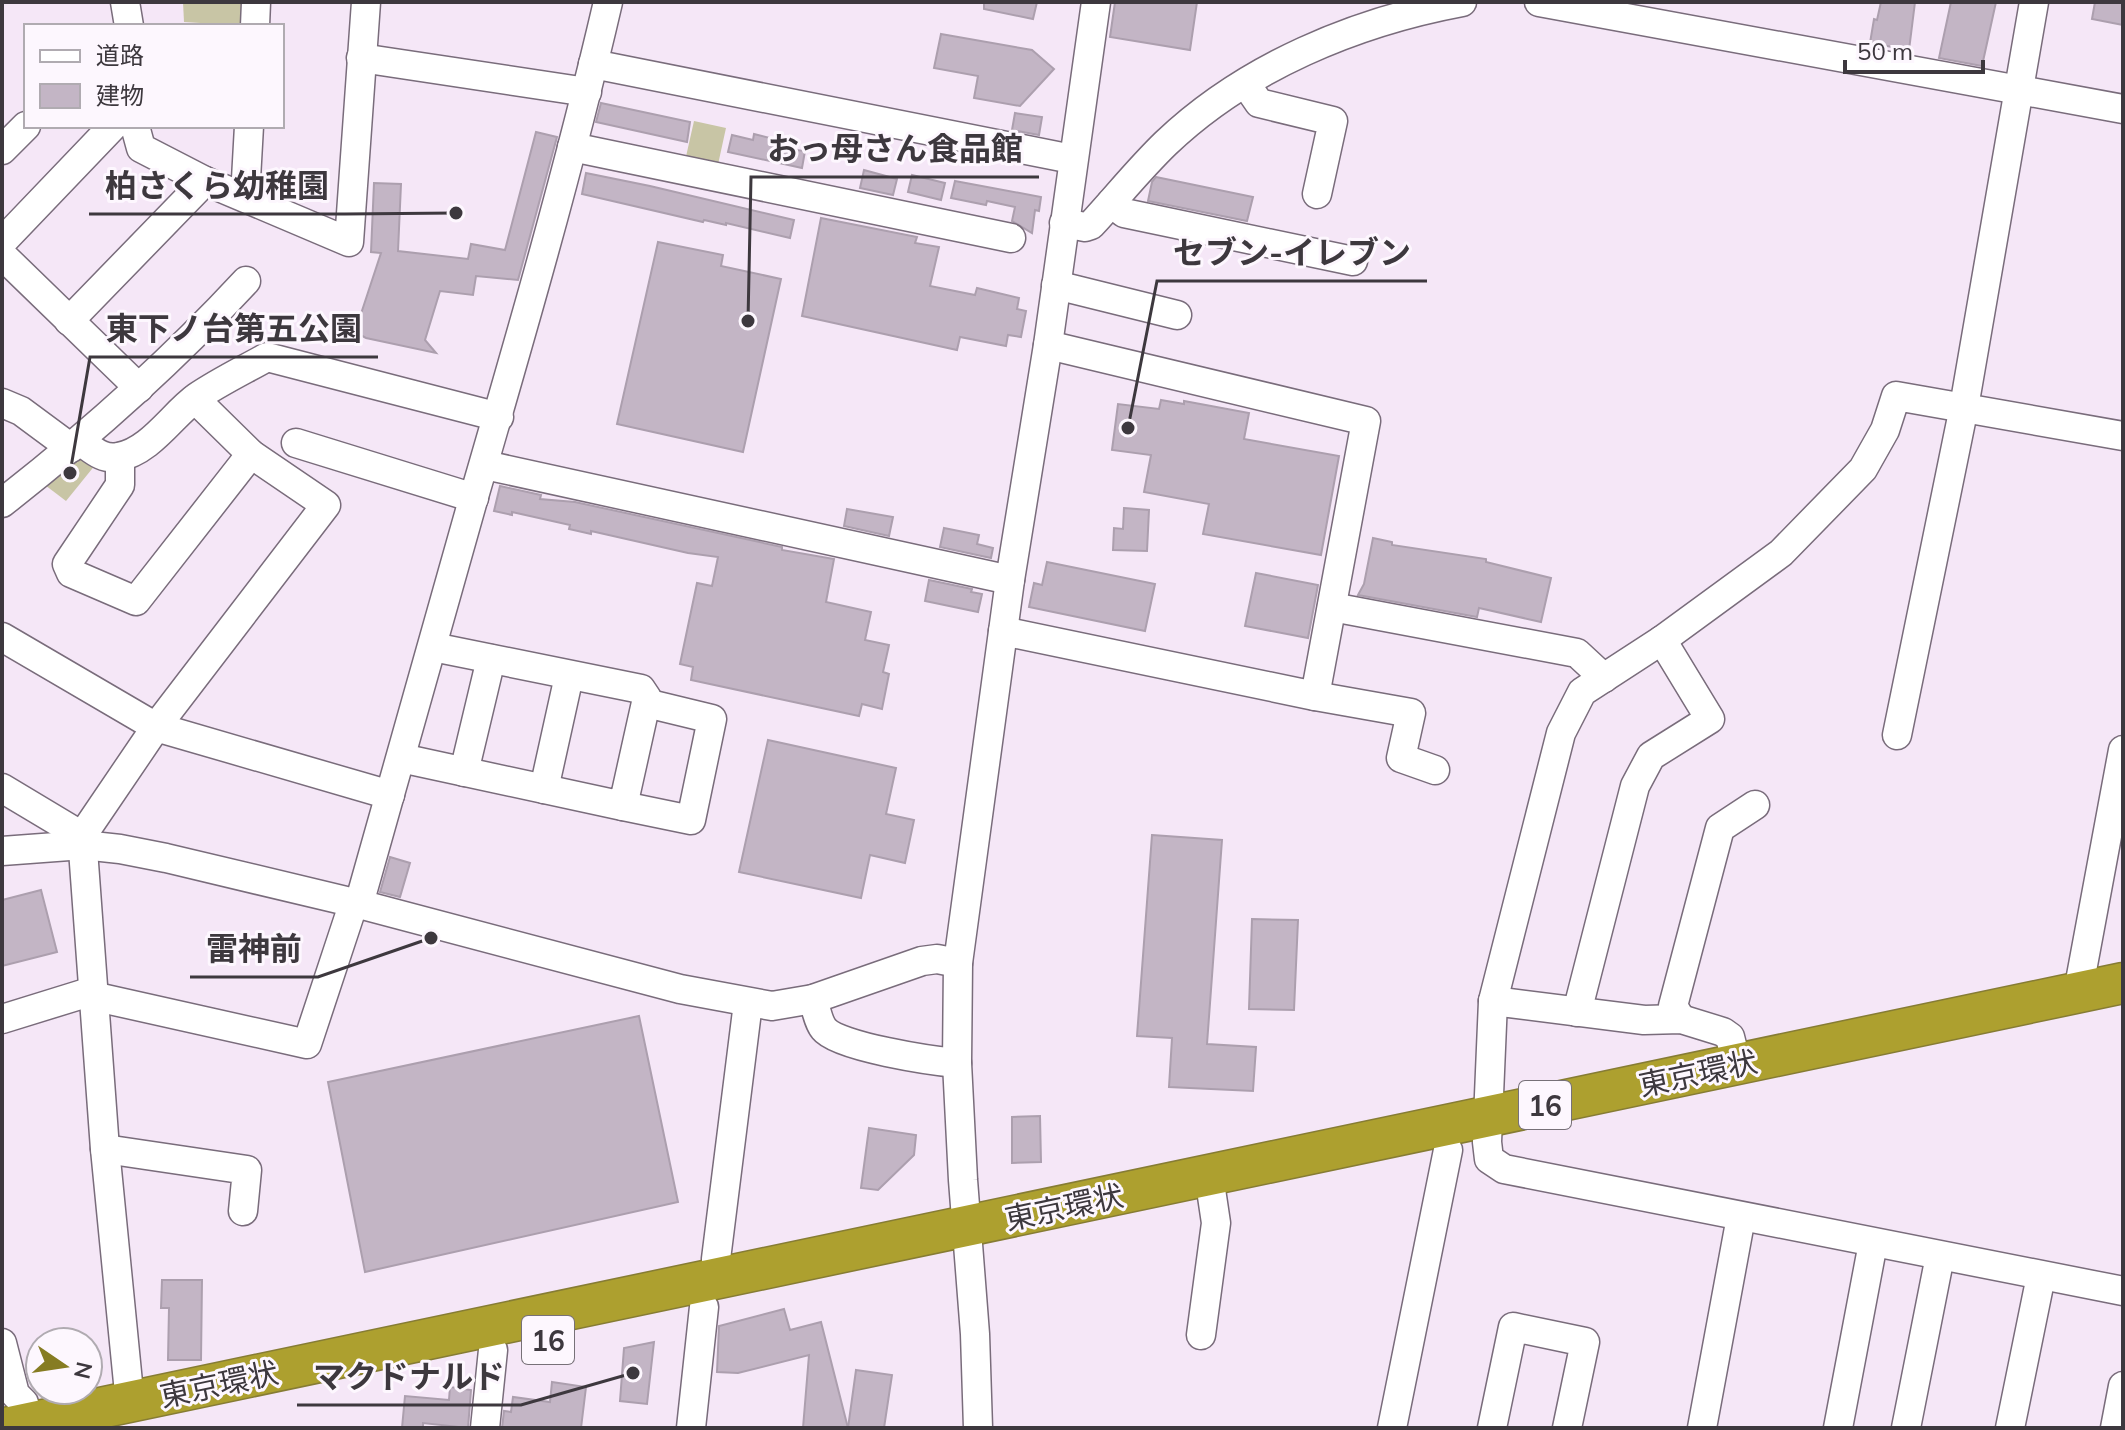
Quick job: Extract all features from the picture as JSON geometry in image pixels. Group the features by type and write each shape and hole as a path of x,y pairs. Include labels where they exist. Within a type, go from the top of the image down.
{"highway":[{"name":"東京環状","path":"1474,1136 1737,1065 2123,983"},
{"name":"東京環状","path":"129,1416 1211,1188 2123,1011"},
{"name":"東京環状","path":"12,1410 129,1416 493,1350 711,1294"}],"street":[{"path":"125,2 129,24"},
{"path":"255,24 256,2"},
{"path":"136,128 141,148 205,181 349,242 366,2"},
{"path":"2,1019 83,994 307,1044 351,911 359,904 499,417 587,92 608,2"},
{"path":"978,1428 975,1334 957,1063 958,963 1010,580 1048,345 1096,2"},
{"path":"1064,223 1085,227 1091,225 1167,142 1246,84 1290,58 1384,20 1462,2"},
{"path":"1539,2 1598,7 2123,109"},
{"path":"1897,735 1964,407 2034,2"},
{"path":"361,58 587,92"},
{"path":"593,64 1072,159"},
{"path":"1246,84 1259,103 1333,121 1317,194"},
{"path":"2,126 24,125"},
{"path":"2,150 24,127"},
{"path":"2,242 111,128"},
{"path":"245,197 249,128"},
{"path":"572,147 1011,238"},
{"path":"69,321 205,181"},
{"path":"1111,203 1124,213 1353,261"},
{"path":"2,255 139,388"},
{"path":"2,503 75,445 139,388 246,281"},
{"path":"1056,285 1177,315"},
{"path":"1048,345 1366,421 1315,696"},
{"path":"2,403 21,411 75,445 102,456 120,457 168,426 195,399 267,357 499,417"},
{"path":"1392,1428 1474,1136 1493,1001 1561,733 1582,692 1662,640 1781,553 1863,469 1885,430 1896,396 2123,436"},
{"path":"129,1416 105,1149 83,841 156,727 326,505 251,454 195,399"},
{"path":"296,443 474,498"},
{"path":"120,457 120,485 67,564 71,573 136,601 251,454"},
{"path":"485,465 1010,580"},
{"path":"1332,607 1577,653 1604,678"},
{"path":"1003,631 1411,713 1401,758 1435,770"},
{"path":"1577,1012 1635,786 1651,756 1710,719 1662,640"},
{"path":"4,643 156,727 390,795"},
{"path":"433,647 641,689 647,698 623,806"},
{"path":"464,772 491,659"},
{"path":"544,789 569,676"},
{"path":"401,758 691,820 712,719 646,703"},
{"path":"2078,992 2123,750"},
{"path":"2,788 83,841"},
{"path":"1681,1019 1673,1006 1720,828 1755,805"},
{"path":"2,851 83,841 359,904 680,989 772,1006 813,999 922,961 937,959 958,963"},
{"path":"813,999 824,1029 836,1038 916,1059 957,1063"},
{"path":"1493,1001 1644,1020 1681,1019 1730,1037 1737,1065"},
{"path":"691,1428 748,1003"},
{"path":"1474,1136 1489,1159 1504,1169 2123,1291"},
{"path":"105,1149 247,1170 243,1211"},
{"path":"1201,1335 1216,1223 1211,1188"},
{"path":"1702,1428 1741,1217"},
{"path":"1838,1428 1873,1243"},
{"path":"1906,1428 1940,1256"},
{"path":"2010,1428 2041,1276"},
{"path":"1492,1428 1513,1327 1585,1342 1567,1428"},
{"path":"2,1343 12,1410"},
{"path":"485,1428 493,1350"},
{"path":"2115,1428 2123,1386"}],"shaded area":[{"path":"183,2 251,2 250,24 184,22"},
{"path":"694,121 726,128 717,169 685,161"},
{"path":"80,454 96,464 66,501 41,482"}],"building":[{"path":"984,2 1037,2 1033,19 984,9"},
{"path":"1115,2 1197,2 1190,50 1110,37"},
{"path":"1881,2 1915,2 1909,50 1870,43"},
{"path":"1951,2 1996,2 1982,66 1939,58"},
{"path":"2095,2 2123,2 2123,25 2092,19"},
{"path":"941,34 1032,50 1054,69 1020,106 974,98 978,76 934,68"},
{"path":"601,103 690,122 687,142 596,122"},
{"path":"1015,113 1042,117 1039,135 1012,130"},
{"path":"536,132 557,137 518,280 476,276 473,295 440,291 425,340 436,353 366,338 355,332 381,253 371,252 374,183 401,184 398,251 468,259 471,244 505,250"},
{"path":"754,134 789,143 788,149 805,151 802,168 728,152 732,135 753,140"},
{"path":"864,170 897,179 893,195 860,188"},
{"path":"586,173 794,220 790,238 582,194"},
{"path":"912,175 945,183 941,200 908,192"},
{"path":"1156,177 1253,197 1247,221 1148,201"},
{"path":"955,181 1041,197 1039,211 1035,210 1032,233 1012,221 1015,207 951,198"},
{"path":"821,218 917,237 915,243 939,247 930,286 975,295 977,288 1019,298 1017,309 1026,311 1021,337 1008,335 1006,346 960,337 957,350 802,316"},
{"path":"658,242 723,255 721,266 781,279 743,452 617,424"},
{"path":"1161,400 1249,413 1244,439 1339,456 1321,555 1203,534 1209,504 1144,492 1151,455 1112,450 1118,404 1159,409"},
{"path":"500,486 541,495 540,499 575,502 834,559 826,602 871,612 865,640 889,645 883,672 889,674 882,709 862,704 859,716 691,680 693,667 680,664 697,583 712,586 718,557 591,531 591,534 569,529 570,525 494,511"},
{"path":"1124,508 1149,510 1147,551 1113,550 1114,528 1123,529"},
{"path":"847,509 893,517 889,536 844,526"},
{"path":"944,528 979,535 977,544 993,548 991,558 940,547"},
{"path":"1373,538 1392,542 1392,545 1486,559 1486,562 1551,578 1541,622 1479,608 1477,617 1358,595 1364,584"},
{"path":"1047,562 1155,584 1145,631 1029,607 1034,583 1042,585"},
{"path":"1256,573 1318,585 1308,638 1245,626"},
{"path":"929,580 982,594 978,612 925,601"},
{"path":"768,740 896,768 886,814 914,820 905,863 870,855 861,898 739,872"},
{"path":"1152,835 1222,840 1207,1044 1256,1047 1253,1091 1169,1087 1172,1038 1137,1036"},
{"path":"390,857 410,863 400,897 380,892"},
{"path":"41,890 57,952 2,966 2,900"},
{"path":"1252,919 1298,920 1294,1010 1249,1009"},
{"path":"639,1016 678,1202 365,1272 328,1082"},
{"path":"1040,1116 1041,1162 1012,1163 1012,1117"},
{"path":"869,1128 916,1135 914,1155 878,1190 861,1188"},
{"path":"162,1280 202,1280 201,1360 168,1360 169,1308 161,1308"},
{"path":"784,1309 790,1330 821,1322 848,1428 803,1428 809,1355 738,1373 717,1372 719,1326"},
{"path":"654,1342 647,1404 620,1401 624,1348"},
{"path":"856,1370 892,1375 884,1428 848,1428"},
{"path":"552,1382 586,1387 581,1428 502,1428 504,1411 511,1412 513,1397 550,1402"},
{"path":"450,1387 471,1390 468,1428 423,1423 423,1428 402,1428 405,1396 449,1400"}],"place":[{"name":"柏さくら幼稚園","path":"456,213"},
{"name":"おっ母さん食品館","path":"748,321"},
{"name":"セブン-イレブン","path":"1128,428"},
{"name":"東下ノ台第五公園","path":"70,473"},
{"name":"雷神前","path":"431,938"},
{"name":"マクドナルド","path":"633,1373"}]}
